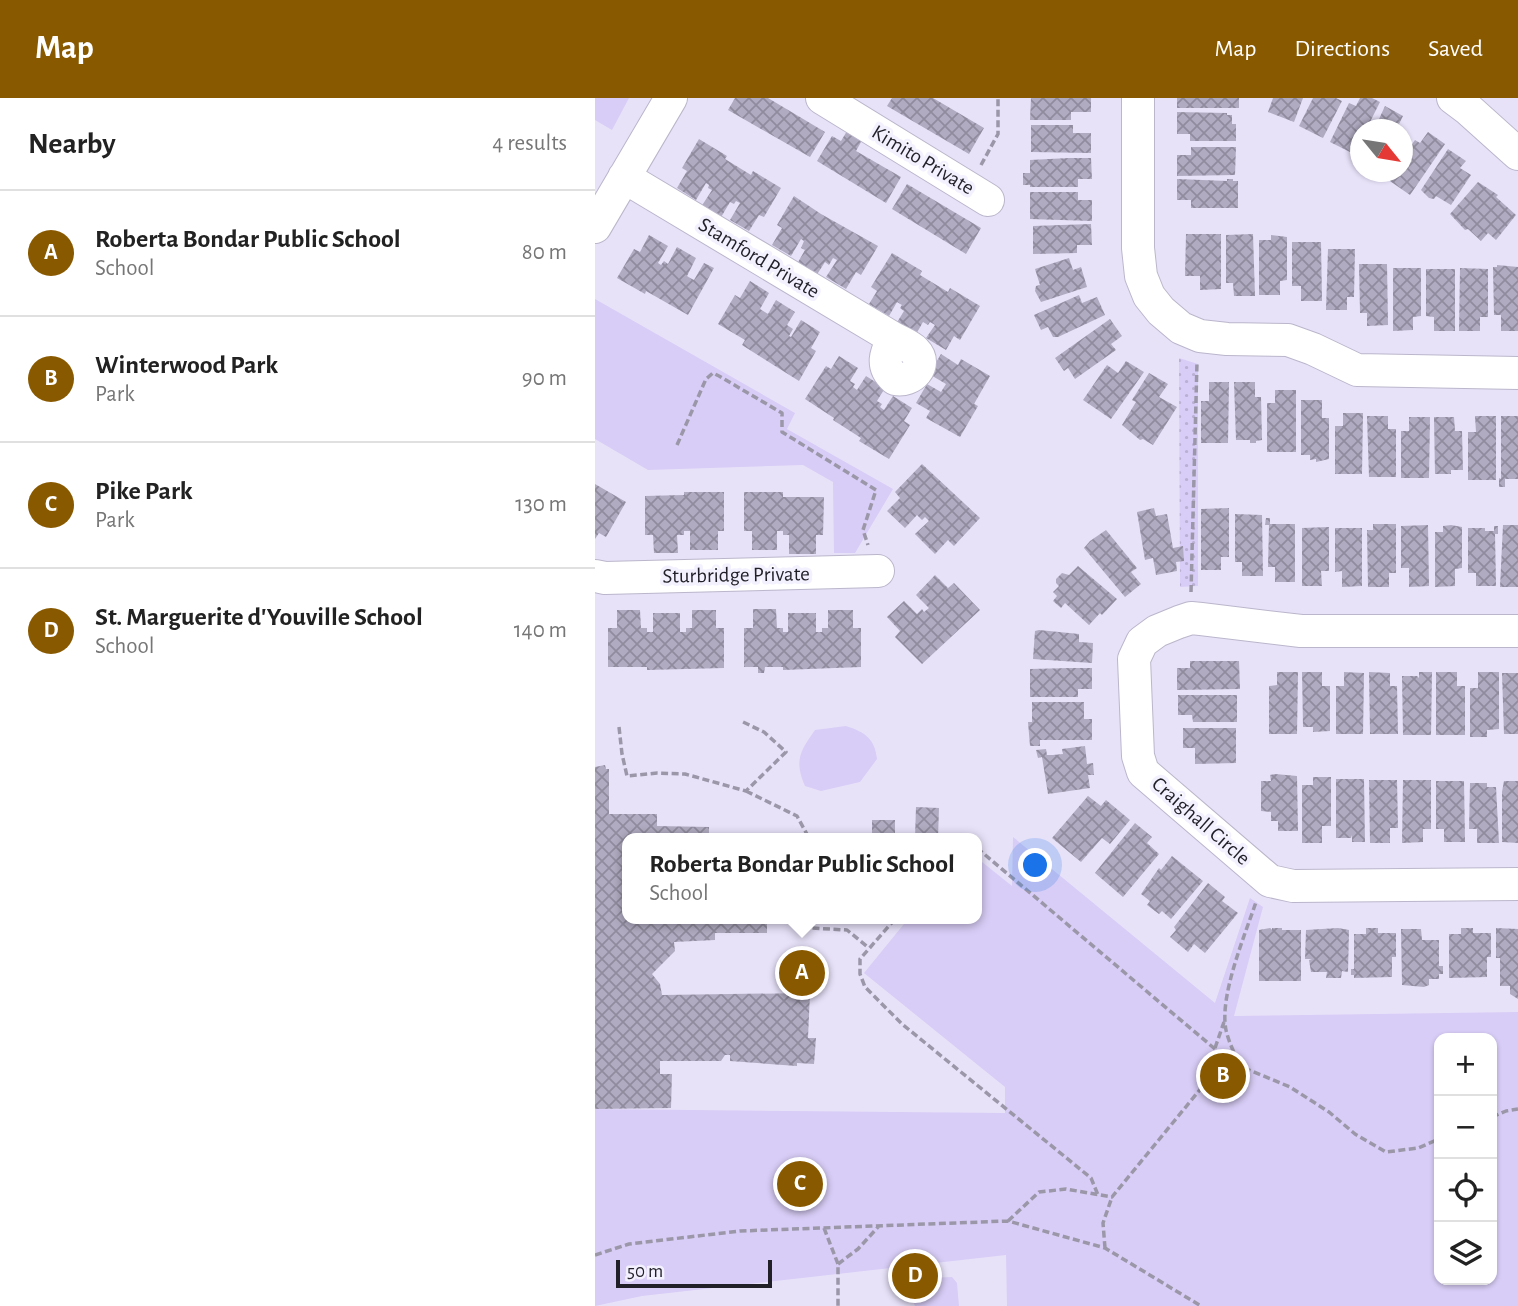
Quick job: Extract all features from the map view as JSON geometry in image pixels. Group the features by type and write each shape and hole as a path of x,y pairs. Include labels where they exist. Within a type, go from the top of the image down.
{"street":[{"path":"595,227 671,98"},
{"name":"Kimito Private","path":"822,98 979,194"},
{"path":"1138,98 1138,248 1141,276 1149,296 1160,311 1181,328 1200,335 1227,339 1288,340 1314,349 1357,370 1518,373"},
{"path":"1453,98 1518,154"},
{"name":"Stamford Private","path":"624,177 893,338"},
{"name":"Sturbridge Private","path":"595,576 604,578 878,571"},
{"name":"Craighall Circle","path":"1518,631 1301,631 1191,618 1157,631 1142,642 1134,659 1138,756 1143,772 1270,881 1293,886 1518,884"}],"path":[{"path":"979,194 998,134 998,98"},
{"path":"1191,618 1196,379 1200,335"},
{"path":"677,445 692,406 706,379 713,373 782,413 782,432 876,490 863,530 878,571"},
{"path":"743,722 764,732 786,752 746,791"},
{"path":"619,727 627,776 685,774 746,791 797,816 806,833"},
{"path":"982,852 1215,1049"},
{"path":"1242,1071 1226,1032 1224,1014 1237,957 1257,901 1270,881"},
{"path":"811,924 811,928 847,930 869,948"},
{"path":"891,924 860,959 860,974 865,987 902,1024 1091,1178 1098,1195"},
{"path":"1105,1248 1103,1223 1112,1197 1207,1081 1225,1020"},
{"path":"1207,1081 1249,1070 1290,1087 1329,1112 1355,1134 1386,1152 1418,1148 1434,1141"},
{"path":"1497,1115 1518,1110"},
{"path":"1008,1221 1039,1192 1066,1189 1112,1197"},
{"path":"595,1255 629,1244 740,1231 1008,1221 1105,1248 1201,1306"},
{"path":"838,1264 858,1249 879,1226"},
{"path":"824,1228 838,1264 838,1306"}],"shaded area":[{"path":"595,98 629,98 612,130 595,120"},
{"path":"595,299 795,413 787,429 893,489 855,553 834,553 833,482 803,465 648,470 595,439"},
{"path":"1179,358 1198,364 1198,586 1180,587"},
{"path":"846,726 868,737 874,746 877,759 860,782 821,791 805,786 799,763 802,750 810,737 815,730"},
{"path":"1013,837 1215,1003 1250,898 1263,907 1234,1016 1518,1012 1518,1306 1007,1306 1006,1255 642,1296 595,1306 595,1109 1005,1113 1005,1087 864,973 904,924 982,924 982,862 1012,886"},
{"path":"952,1277 957,1283 959,1306 915,1306 913,1301 929,1278"}],"building":[{"path":"735,98 768,98 825,132 810,157 728,110"},
{"path":"892,98 933,98 984,128 969,154 887,106"},
{"path":"1031,98 1091,98 1091,112 1071,112 1071,120 1030,120"},
{"path":"1177,98 1239,98 1239,108 1177,108"},
{"path":"1273,98 1303,98 1294,122 1268,112"},
{"path":"1313,98 1336,98 1342,101 1323,138 1299,126"},
{"path":"1360,98 1372,98 1380,102 1372,119 1350,119 1350,152 1330,142 1349,103 1356,106"},
{"path":"1385,106 1403,116 1402,119 1379,119"},
{"path":"1177,112 1232,115 1232,124 1236,124 1236,141 1190,141 1190,134 1177,134"},
{"path":"1031,125 1073,125 1073,133 1091,133 1091,153 1031,152"},
{"path":"850,126 865,135 856,151 901,177 886,203 817,161 832,136 841,141"},
{"path":"1428,132 1445,144 1410,195 1391,182 1413,182 1413,143 1415,140 1420,143"},
{"path":"699,139 751,175 753,171 781,188 764,217 759,215 749,231 730,220 740,203 730,202 720,219 701,207 712,190 708,188 709,185 706,183 696,200 677,188 687,171 682,168"},
{"path":"1191,147 1236,147 1235,175 1177,176 1177,155 1191,155"},
{"path":"1448,149 1466,161 1460,168 1471,175 1451,205 1436,196 1434,199 1429,198 1421,190"},
{"path":"1091,158 1092,179 1078,179 1078,187 1023,185 1023,173 1030,173 1030,160"},
{"path":"1177,179 1238,181 1238,208 1191,208 1191,200 1177,200"},
{"path":"1478,182 1498,195 1496,197 1516,215 1496,240 1488,233 1481,241 1468,229 1465,230 1450,214"},
{"path":"907,184 981,228 966,254 892,209"},
{"path":"1030,192 1078,192 1078,200 1092,200 1092,221 1030,219"},
{"path":"794,196 878,246 861,275 856,272 846,289 826,277 837,260 833,258 829,265 825,262 816,276 797,264 805,250 801,248 804,241 801,239 791,256 772,245 782,228 777,225"},
{"path":"1091,224 1092,245 1077,245 1077,253 1033,254 1033,226"},
{"path":"1186,234 1221,234 1221,289 1200,290 1200,276 1185,276"},
{"path":"1253,234 1255,296 1234,296 1233,283 1226,283 1226,235"},
{"path":"649,235 668,246 658,263 661,265 664,261 668,264 677,247 696,258 687,276 690,278 694,280 704,263 714,268 688,315 617,278 634,249 640,252"},
{"path":"1271,235 1287,237 1287,280 1280,281 1280,295 1259,295 1259,240 1271,240"},
{"path":"1292,242 1321,242 1322,301 1301,301 1301,286 1292,286"},
{"path":"1328,249 1355,249 1354,297 1347,297 1347,310 1326,310"},
{"path":"892,253 922,271 920,275 948,292 950,288 980,306 960,340 954,336 946,350 926,338 935,325 930,322 928,325 923,322 915,336 896,324 904,311 900,308 902,305 897,302 889,316 869,304 877,291 871,287"},
{"path":"1069,258 1073,270 1081,267 1087,287 1041,302 1035,291 1036,286 1040,285 1035,269"},
{"path":"1359,264 1387,264 1388,325 1367,326 1367,313 1360,313"},
{"path":"1493,267 1518,267 1518,331 1501,331 1501,315 1494,315"},
{"path":"1393,268 1421,268 1421,316 1413,317 1413,330 1393,331"},
{"path":"1460,268 1488,269 1488,317 1480,317 1480,331 1459,331"},
{"path":"1426,269 1455,269 1455,331 1434,331 1434,317 1426,316"},
{"path":"750,281 769,293 760,309 768,314 776,300 795,312 787,325 793,329 789,336 791,337 801,320 820,332 811,348 816,351 799,381 742,345 745,340 718,324 735,295 740,298"},
{"path":"1079,295 1082,303 1097,297 1105,315 1058,337 1053,337 1048,327 1041,330 1034,315"},
{"path":"1110,319 1122,336 1111,344 1116,350 1075,379 1068,368 1064,371 1055,358"},
{"path":"941,354 958,365 961,359 990,376 974,404 978,406 960,437 926,418 930,411 916,403 927,384 941,392 946,384 929,374"},
{"path":"839,356 858,368 850,381 855,384 853,387 857,390 866,376 885,388 877,401 882,404 880,407 884,410 893,396 912,408 904,421 910,425 889,459 859,441 861,438 805,399 826,366 831,369"},
{"path":"1126,361 1144,372 1111,419 1083,400 1107,365 1118,373"},
{"path":"1149,373 1168,384 1159,397 1177,407 1153,445 1140,440 1122,425 1136,402 1132,400"},
{"path":"1209,382 1229,382 1228,443 1201,443 1201,401 1209,401"},
{"path":"1234,382 1255,382 1255,397 1261,397 1262,440 1256,443 1236,440"},
{"path":"1275,390 1296,390 1296,452 1267,452 1267,403 1275,403"},
{"path":"1301,400 1322,400 1322,418 1329,418 1329,459 1316,462 1316,459 1310,460 1310,455 1301,455"},
{"path":"1343,413 1363,413 1362,474 1335,474 1335,426 1343,426"},
{"path":"1367,416 1388,416 1388,429 1396,429 1396,477 1369,477"},
{"path":"1475,416 1496,416 1496,480 1468,480 1468,432 1476,432"},
{"path":"1501,416 1518,416 1518,479 1505,479 1505,487 1499,487"},
{"path":"1409,417 1430,417 1429,478 1401,478 1401,431 1409,431"},
{"path":"1434,417 1454,417 1455,431 1462,431 1463,470 1451,470 1451,474 1435,474"},
{"path":"922,464 980,518 954,546 948,540 935,554 915,534 929,521 925,517 922,520 917,515 905,528 887,511 900,498 895,492"},
{"path":"595,484 626,502 606,537 599,533 595,539"},
{"path":"684,492 724,492 724,531 718,531 718,550 690,550 690,531 684,531 684,535 677,535 678,553 654,553 653,535 645,535 645,496 684,495"},
{"path":"744,492 783,492 783,497 824,497 823,535 816,535 816,554 789,554 789,535 783,535 783,531 777,531 777,550 752,550 752,531 744,531"},
{"path":"1154,508 1156,516 1167,514 1173,548 1183,546 1184,561 1176,562 1177,571 1156,575 1153,558 1145,560 1137,512"},
{"path":"1229,508 1229,557 1221,557 1221,570 1201,570 1201,509"},
{"path":"1235,514 1262,515 1263,576 1242,576 1242,562 1235,562"},
{"path":"1266,518 1270,518 1270,524 1295,524 1295,582 1275,582 1275,567 1268,567 1269,525 1265,525"},
{"path":"1373,524 1396,524 1396,573 1389,573 1389,587 1368,587 1367,530 1373,530"},
{"path":"1428,525 1429,586 1409,587 1409,568 1401,568 1401,526"},
{"path":"1503,525 1518,525 1518,587 1500,587"},
{"path":"1443,526 1462,527 1462,568 1455,569 1455,586 1435,587 1435,532 1443,532"},
{"path":"1494,526 1498,526 1498,534 1495,534 1496,586 1476,586 1476,573 1468,573 1468,528 1494,531"},
{"path":"1329,527 1329,571 1321,571 1322,586 1302,586 1302,528"},
{"path":"1335,528 1362,528 1362,586 1342,587 1342,571 1335,572"},
{"path":"1106,530 1137,568 1131,572 1141,584 1125,597 1084,548"},
{"path":"1078,566 1117,599 1089,625 1065,603 1061,608 1053,601 1057,596 1053,592 1059,586 1056,579 1062,573 1069,575"},
{"path":"935,575 948,588 954,583 980,610 922,664 895,637 900,631 887,617 904,601 917,614 922,609 924,612 929,608 916,595"},
{"path":"753,609 776,609 777,628 783,628 783,632 788,632 788,613 816,613 816,632 822,632 822,628 828,628 828,610 853,610 853,628 861,628 861,667 783,670 783,667 765,667 764,673 758,673 758,667 744,667 744,628 753,628"},
{"path":"617,610 640,610 641,628 647,628 647,632 653,632 653,613 680,613 680,632 686,632 686,628 692,628 692,610 716,610 716,628 724,628 724,668 647,670 647,667 608,667 608,628 617,628"},
{"path":"1035,631 1079,634 1079,642 1093,643 1092,663 1033,659"},
{"path":"1190,661 1239,661 1240,689 1177,690 1177,668 1190,668"},
{"path":"1092,668 1092,689 1078,689 1078,697 1030,697 1030,669"},
{"path":"1277,672 1298,672 1297,734 1269,734 1269,686 1277,685"},
{"path":"1302,672 1322,672 1322,686 1330,686 1330,731 1313,732 1313,727 1303,727"},
{"path":"1344,672 1364,673 1363,734 1336,734 1336,686 1344,686"},
{"path":"1369,672 1390,673 1390,686 1397,686 1398,734 1370,734"},
{"path":"1419,672 1432,672 1431,735 1403,735 1402,676 1419,678"},
{"path":"1436,672 1457,672 1457,686 1465,686 1465,735 1436,735"},
{"path":"1478,672 1499,672 1499,729 1487,730 1487,737 1470,737 1470,688 1478,688"},
{"path":"1502,673 1518,673 1518,734 1504,734"},
{"path":"1178,695 1237,695 1237,722 1193,722 1192,715 1178,715"},
{"path":"1032,702 1084,702 1084,719 1092,719 1092,740 1040,740 1040,746 1030,746 1028,722 1032,722"},
{"path":"1183,728 1236,728 1236,763 1195,764 1195,748 1183,748"},
{"path":"1085,746 1087,764 1093,763 1094,775 1088,775 1090,788 1048,794 1042,757 1038,758 1036,750 1046,749 1047,755 1053,755 1063,754 1062,749"},
{"path":"605,765 606,769 609,769 609,814 657,814 657,826 709,827 709,833 622,833 622,924 767,924 767,933 715,933 715,940 674,942 675,951 652,974 660,984 662,995 810,993 808,1038 816,1038 814,1064 797,1063 797,1066 730,1061 730,1055 725,1055 721,1061 660,1061 660,1074 672,1074 671,1108 595,1109 595,767"},
{"path":"1270,775 1297,776 1298,831 1278,831 1278,821 1271,821 1271,812 1261,811 1261,781 1271,781"},
{"path":"1313,777 1331,777 1331,826 1322,826 1322,843 1302,843 1302,785 1313,785"},
{"path":"1336,779 1364,779 1365,842 1352,842 1352,835 1351,838 1336,838"},
{"path":"1369,780 1397,780 1398,828 1390,828 1390,843 1370,843"},
{"path":"1403,780 1431,780 1431,829 1423,829 1423,842 1402,843"},
{"path":"1436,781 1464,781 1465,842 1444,842 1444,829 1436,829"},
{"path":"1504,781 1518,781 1518,843 1502,842"},
{"path":"1470,783 1487,783 1487,787 1496,787 1499,843 1477,843 1477,829 1469,829"},
{"path":"1088,796 1101,806 1106,800 1130,820 1110,844 1102,838 1081,862 1052,838"},
{"path":"916,807 939,808 938,833 915,833"},
{"path":"872,820 895,820 895,833 872,833"},
{"path":"1135,823 1152,837 1147,843 1159,854 1123,897 1095,873"},
{"path":"1172,856 1203,881 1171,919 1162,911 1159,914 1147,905 1150,901 1141,894 1159,868 1161,870"},
{"path":"1208,883 1225,897 1222,901 1238,913 1205,953 1194,944 1188,952 1170,937 1176,930 1174,927"},
{"path":"1366,928 1378,928 1378,933 1396,933 1396,957 1392,957 1392,977 1354,978 1354,975 1351,975 1351,969 1354,969 1354,934 1366,934"},
{"path":"1461,928 1473,928 1473,933 1491,933 1491,957 1487,957 1487,977 1449,978 1449,934 1461,934"},
{"path":"1496,928 1518,929 1518,999 1510,994 1510,986 1500,986"},
{"path":"1401,929 1421,929 1422,940 1439,940 1439,966 1443,966 1443,974 1439,974 1439,979 1429,979 1429,985 1424,987 1402,985"},
{"path":"1259,930 1301,930 1301,981 1259,981"},
{"path":"1306,930 1349,930 1348,972 1342,971 1341,978 1326,978 1327,972 1311,972 1309,960 1312,959 1305,959"}],"place":[{"name":"Roberta Bondar Public School","path":"802,973"},
{"name":"Winterwood Park","path":"1223,1076"},
{"name":"Pike Park","path":"800,1184"},
{"name":"St. Marguerite d'Youville School","path":"915,1276"}]}
